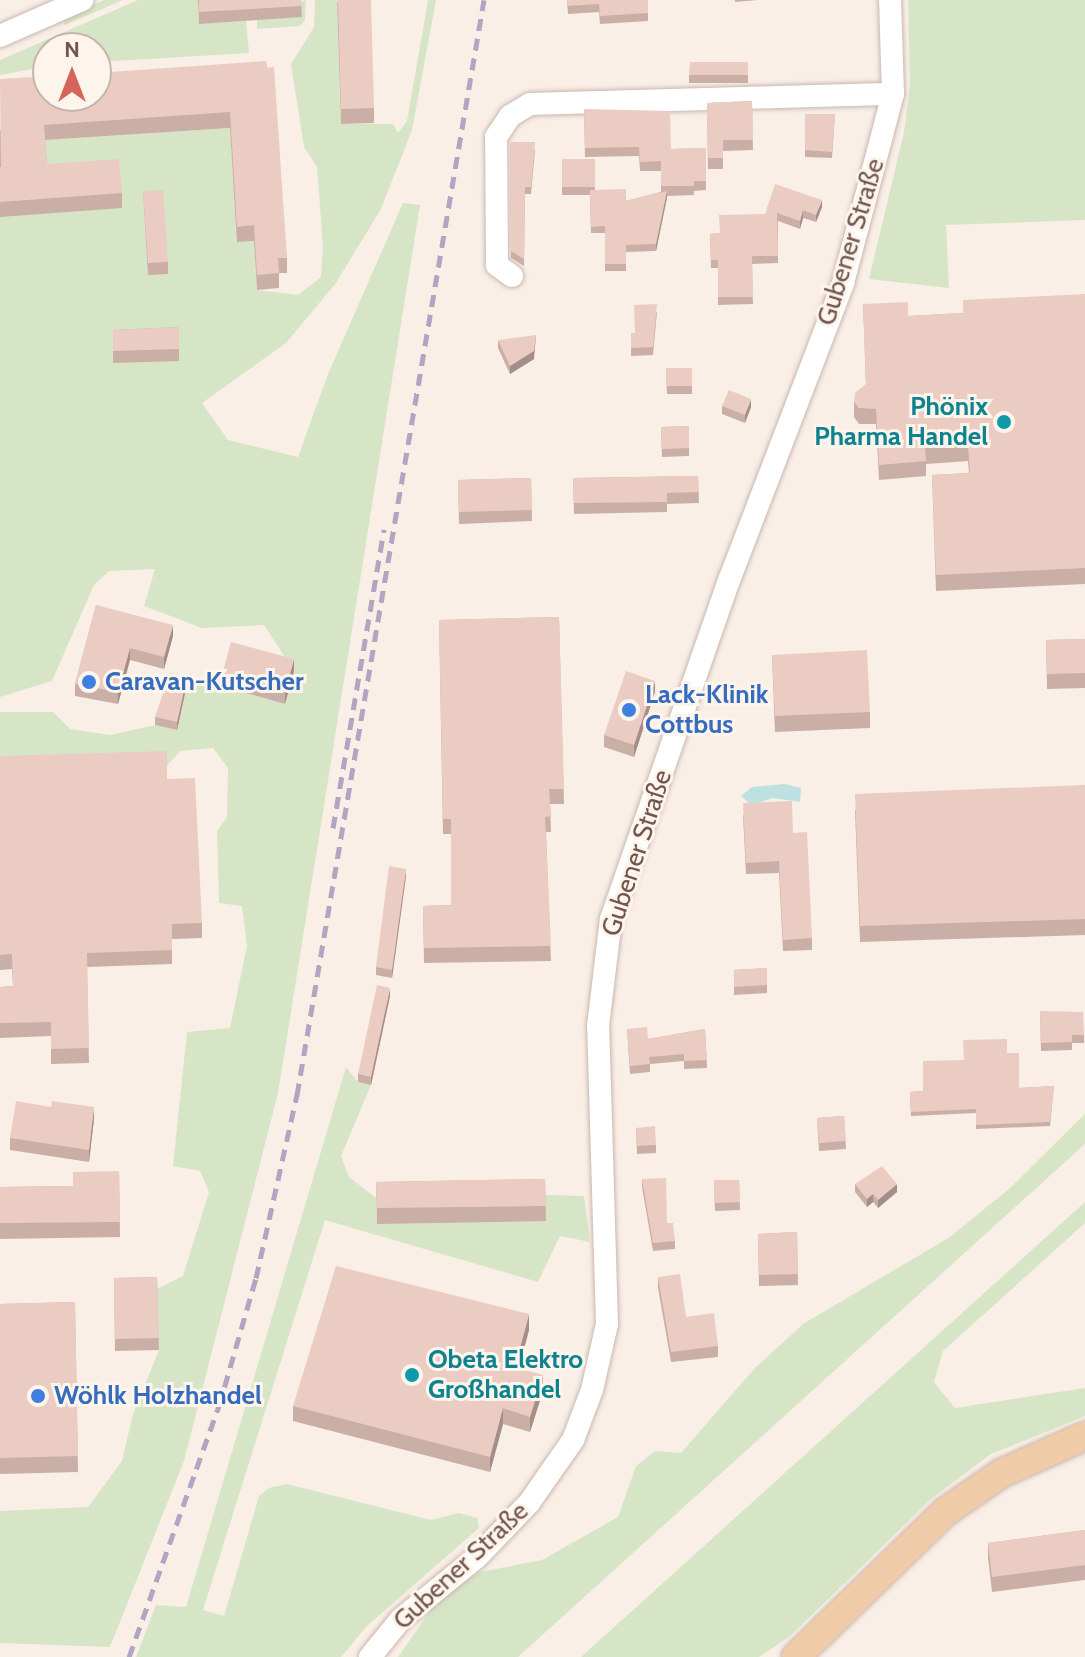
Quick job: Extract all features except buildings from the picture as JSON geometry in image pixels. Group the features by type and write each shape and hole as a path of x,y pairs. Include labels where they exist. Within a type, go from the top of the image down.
{"main road":[{"path":"796,1657 945,1512 1002,1473 1085,1436"}],"street":[{"path":"0,36 82,0"},
{"name":"Gubener Straße","path":"370,1657 401,1619 477,1557 529,1503 573,1440 592,1390 607,1324 598,1026 611,919 730,578 843,283 893,94 890,0"},
{"path":"512,276 497,265 496,137 510,116 530,104 893,94"}],"green space":[{"path":"104,0 123,0 65,25 62,18"},
{"path":"138,0 198,0 199,23 246,21 249,53 112,61 112,32 64,32"},
{"path":"306,0 305,20 300,26 257,29 257,20"},
{"path":"315,0 337,0 341,124 393,124 398,133 407,121 428,0 436,0 412,130 381,209 336,283 286,343 202,403 228,440 298,457 328,374 403,203 420,205 278,1093 184,1461 110,1647 0,1643 0,1511 88,1507 122,1461 133,1414 159,1350 157,1289 183,1276 209,1192 200,1171 173,1166 187,1032 230,1028 247,946 242,906 219,903 217,831 227,817 228,768 213,748 180,751 167,766 0,771 0,712 53,712 70,729 110,735 155,725 176,730 187,684 222,686 285,704 294,671 264,625 202,628 144,606 155,569 109,571 94,585 52,681 0,697 0,217 48,179 44,140 230,128 238,242 254,241 257,290 298,295 321,277 323,246 317,167 304,147 291,64 314,27"},
{"path":"908,0 1085,0 1085,220 946,225 949,288 869,279 904,132 910,85"},
{"path":"32,46 32,69 0,75 0,60"},
{"path":"346,1067 358,1082 371,1085 341,1156 349,1177 376,1198 377,1224 545,1195 584,1196 590,1242 560,1236 538,1282 325,1220 203,1610 224,1616 259,1496 269,1488 287,1484 431,1520 459,1513 477,1518 479,1528 367,1626 341,1657 136,1657 156,1605 186,1607"},
{"path":"1085,1114 1085,1144 518,1657 398,1657 430,1611 458,1586 480,1572 542,1560 618,1517 636,1466 655,1451 681,1453 754,1369 803,1324 950,1237 1010,1188"},
{"path":"1085,1202 1085,1223 943,1351 934,1382 955,1408 1085,1388 1085,1416 991,1454 931,1499 789,1637 759,1657 581,1657"}],"water":[{"path":"785,784 801,788 800,802 773,798 751,805 741,796 752,787"}],"railway":[{"path":"129,1657 219,1406 256,1278 297,1095 484,0"},
{"path":"333,828 384,529"}],"place":[{"name":"Phönix Pharma Handel","path":"1004,422"},
{"name":"Caravan-Kutscher","path":"89,682"},
{"name":"Lack-Klinik Cottbus","path":"629,710"},
{"name":"Obeta Elektro Großhandel","path":"412,1375"},
{"name":"Wöhlk Holzhandel","path":"38,1396"}]}
